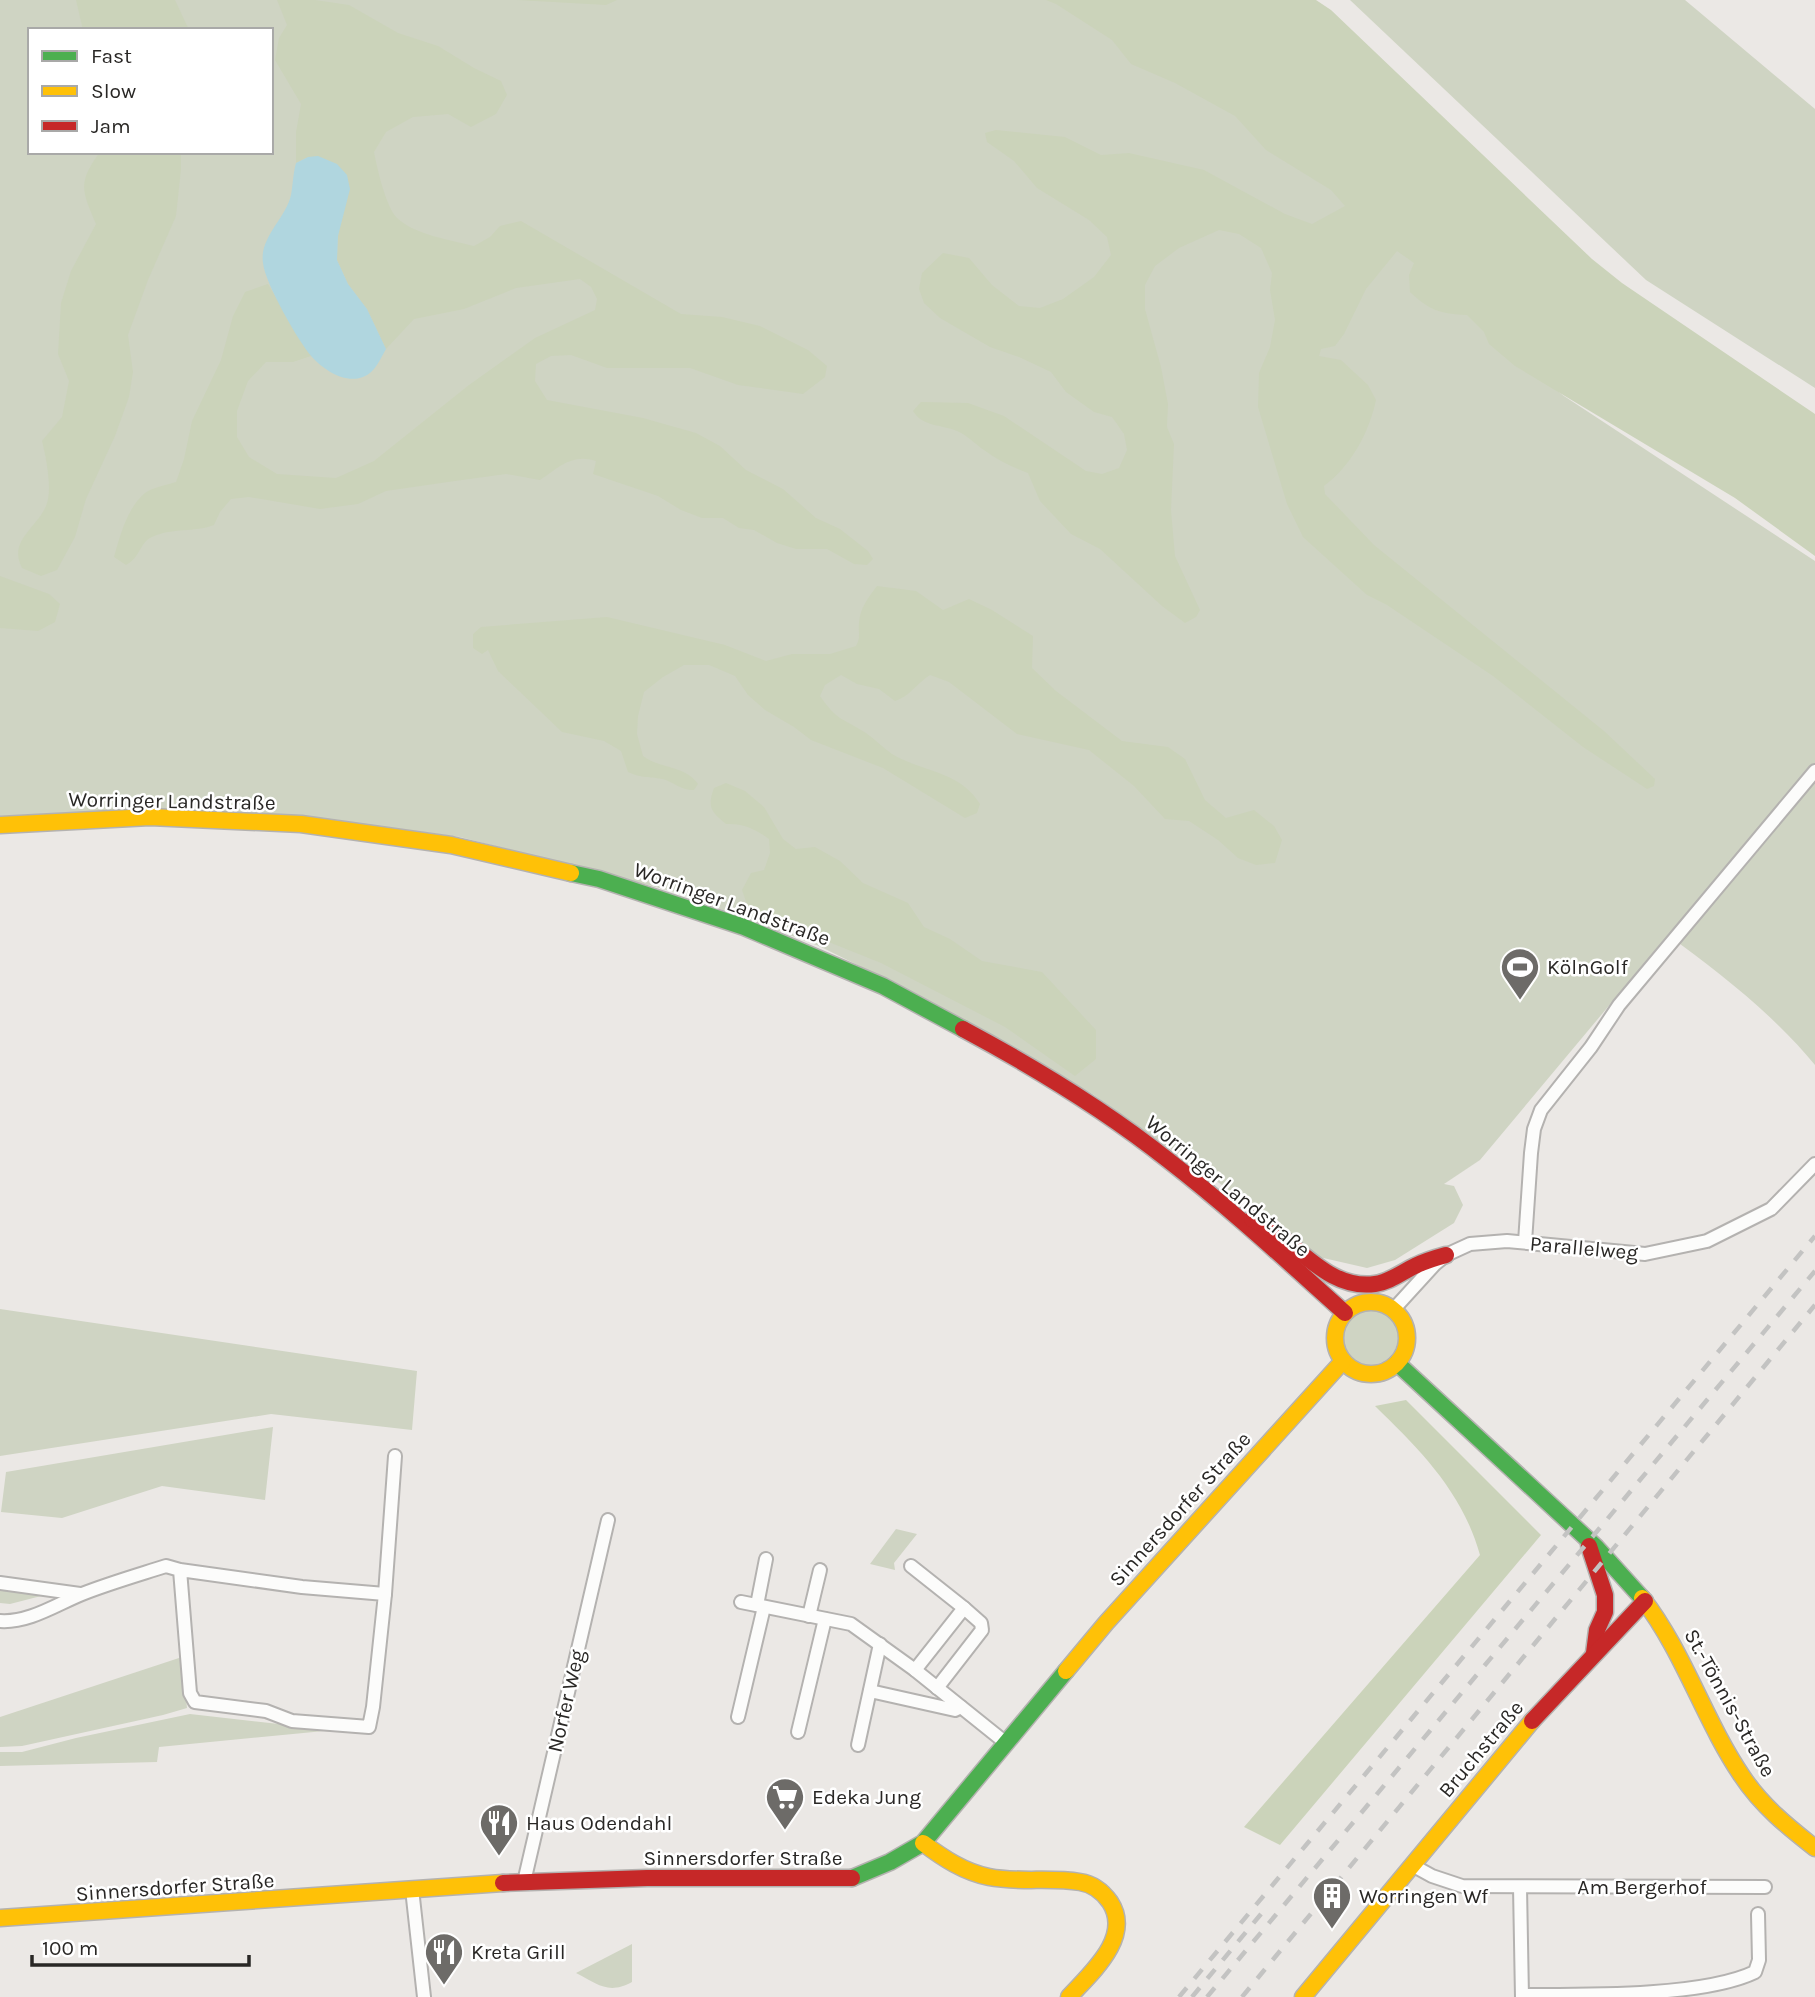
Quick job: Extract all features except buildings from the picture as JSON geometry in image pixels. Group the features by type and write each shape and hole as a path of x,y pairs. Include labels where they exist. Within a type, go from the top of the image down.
{"main road":[{"name":"Worringer Landstraße","path":"0,825 129,818 282,823 344,829 484,852 675,902 809,952 858,974 973,1033 1050,1079 1140,1139 1230,1209 1345,1313"},
{"path":"1230,1209 1262,1223 1332,1274 1354,1283 1373,1284 1394,1278 1423,1261 1446,1255"},
{"path":"1368,1303 1381,1304 1393,1310 1406,1330 1404,1353 1397,1363 1376,1374 1363,1374 1352,1369 1336,1349 1338,1324 1345,1313 1368,1303"},
{"name":"Sinnersdorfer Straße","path":"0,1919 524,1882 855,1878 900,1858 923,1843 1106,1623 1343,1361"},
{"path":"1397,1363 1557,1511 1631,1583 1645,1601"},
{"path":"1586,1539 1597,1564 1605,1595 1605,1612 1597,1630 1594,1653"},
{"name":"Bruchstraße","path":"1303,1997 1510,1745 1645,1601"},
{"name":"St.-Tönnis-Straße","path":"1645,1601 1680,1654 1714,1726 1743,1777 1783,1823 1815,1848"},
{"path":"923,1843 966,1871 1012,1880 1080,1882 1104,1894 1114,1910 1115,1937 1111,1947 1069,1997"}],"street":[{"path":"1525,1242 1531,1153 1534,1129 1541,1110 1591,1047 1619,1005 1815,771"},
{"name":"Parallelweg","path":"1393,1310 1423,1275 1446,1255 1470,1244 1525,1242 1645,1254 1707,1241 1772,1209 1815,1164"},
{"path":"180,1570 190,1693 195,1702 266,1712 292,1721 369,1727 385,1594 395,1457"},
{"name":"Norfer Weg","path":"524,1882 608,1520"},
{"path":"738,1717 760,1606 766,1559"},
{"path":"0,1621 16,1620 62,1604 80,1594 166,1566 302,1587 385,1594"},
{"path":"911,1566 981,1623 982,1630 937,1688"},
{"path":"809,1616 820,1570"},
{"path":"0,1583 80,1594"},
{"path":"741,1602 851,1624 915,1670 1006,1743"},
{"path":"915,1670 964,1608"},
{"path":"798,1732 825,1619"},
{"path":"858,1745 880,1644"},
{"path":"870,1691 955,1710 961,1707"},
{"name":"Am Bergerhof","path":"1412,1865 1432,1876 1462,1886 1765,1887"},
{"path":"1520,1888 1522,1996 1675,1993 1734,1982 1755,1972 1759,1960 1758,1914"},
{"path":"412,1889 424,1997"}],"green space":[{"path":"0,0 1076,0 1304,156 1507,352 1564,396 1815,561 1815,1065 1782,1029 1746,996 1668,935 1480,1160 1444,1184 1454,1186 1463,1205 1454,1223 1395,1260 1367,1268 1319,1257 1298,1239 1279,1229 1249,1204 1094,1095 930,1001 819,946 675,892 460,837 334,820 139,809 0,816"},
{"path":"76,0 175,0 188,28 83,28"},
{"path":"277,0 315,0 349,5 398,33 438,46 501,81 507,95 496,114 471,127 448,114 413,117 386,132 374,152 375,159 389,205 397,218 405,224 434,236 474,246 490,237 500,226 521,221 681,314 722,317 760,326 808,350 827,366 825,377 803,394 738,385 690,368 607,368 571,355 551,356 536,364 535,381 547,400 643,418 696,433 720,446 746,470 783,489 816,518 840,529 868,551 873,559 867,565 854,564 827,549 796,549 777,543 754,530 739,528 723,518 702,518 681,510 658,496 593,474 596,461 587,459 566,463 540,480 506,474 386,491 358,504 320,509 249,497 231,499 214,525 152,537 126,565 114,557 133,506 152,489 176,482 192,421 221,360 233,316 245,292 268,284 311,356 293,362 266,362 248,381 237,411 237,437 249,457 277,474 336,478 374,461 469,385 535,338 595,310 597,299 591,287 580,279 516,288 464,309 414,319 386,349 367,309 348,284 337,260 342,213 308,157 296,163 296,132 301,104 275,60 279,38 287,25"},
{"path":"517,0 617,0 606,5"},
{"path":"1046,0 1316,0 1331,10 1592,259 1622,283 1815,414 1815,556 1735,498 1515,366 1489,344 1484,332 1467,315 1449,314 1423,303 1410,292 1409,275 1414,263 1397,251 1366,289 1344,334 1335,346 1321,349 1319,356 1341,360 1368,385 1376,400 1369,425 1358,448 1343,469 1324,486 1325,494 1374,545 1604,731 1655,779 1654,786 1647,789 1583,747 1493,676 1387,605 1367,595 1303,537 1287,504 1258,407 1259,373 1270,347 1275,320 1270,290 1272,273 1261,248 1239,234 1219,230 1179,248 1155,266 1145,285 1145,309 1161,367 1168,404 1167,427 1174,444 1171,510 1175,556 1200,610 1196,617 1185,623 1162,606 1100,549 1071,534 1040,501 1028,473 994,457 961,433 922,420 913,411 921,402 968,403 1004,416 1086,471 1102,474 1119,468 1127,450 1124,434 1112,417 1094,412 1066,392 1051,372 990,347 940,318 924,303 919,289 922,273 943,253 969,258 992,285 1019,306 1040,308 1063,299 1094,277 1111,255 1107,237 1089,220 1037,188 1014,161 987,142 985,133 996,130 1065,137 1101,155 1129,153 1204,170 1285,214 1312,224 1345,206 1331,190 1266,150 1235,116 1175,83 1131,64 1112,40"},
{"path":"1350,0 1685,0 1815,109 1815,388 1646,280"},
{"path":"99,154 181,154 176,216 128,335 133,372 129,397 115,436 86,499 75,537 57,570 41,576 22,568 18,550 48,500 48,474 42,441 62,417 69,381 58,354 61,303 71,271 96,224 84,187"},
{"path":"0,576 49,594 60,604 55,622 38,631 0,628"},
{"path":"877,586 916,591 943,610 969,599 1033,636 1032,668 1056,691 1122,741 1168,747 1185,759 1205,800 1226,818 1254,810 1274,826 1282,840 1275,863 1256,865 1238,858 1218,840 1189,821 1165,819 1134,786 1089,750 1017,734 949,682 930,675 895,701 879,689 857,684 841,675 825,685 820,696 836,715 866,733 892,754 951,778 972,793 980,804 977,813 965,818 883,768 811,740 765,710 748,695 735,676 709,665 684,665 663,677 644,692 638,716 637,734 643,756 686,773 698,784 694,790 684,789 662,779 633,774 628,772 621,751 604,741 562,732 498,671 488,650 482,654 473,648 473,634 481,627 607,617 725,645 766,661 792,654 830,654 856,646 861,613"},
{"path":"726,783 745,791 764,807 783,839 796,849 815,847 840,861 863,883 908,903 924,927 950,939 982,961 1042,972 1096,1030 1096,1059 1075,1076 1005,1027 881,963 749,910 742,890 751,873 764,870 770,853 769,839 749,827 726,824 717,816 711,805 714,788"},
{"path":"0,1309 417,1371 412,1430 271,1414 0,1456"},
{"path":"1370,1309 1385,1314 1393,1322 1398,1337 1393,1352 1385,1360 1370,1365 1355,1360 1347,1352 1342,1337 1347,1322 1355,1314"},
{"path":"1406,1400 1541,1535 1280,1845 1244,1827 1480,1555 1472,1532 1451,1491 1408,1439 1375,1406"},
{"path":"273,1427 265,1500 162,1486 62,1518 1,1512 6,1472"},
{"path":"896,1529 917,1534 894,1563 895,1570 870,1564"},
{"path":"0,1589 41,1596 10,1604 0,1603"},
{"path":"182,1657 187,1708 22,1746 0,1747 0,1717"},
{"path":"190,1714 324,1731 159,1747 157,1762 0,1766 0,1752 22,1752"},
{"path":"632,1944 632,1982 610,1988 576,1973"}],"water":[{"path":"318,156 337,164 347,175 350,189 338,236 337,260 348,284 367,309 386,349 371,372 356,379 335,374 312,357 283,312 263,263 265,245 291,195 296,163"}],"railway":[{"path":"1179,1997 1815,1236"},
{"path":"1207,1997 1815,1271"},
{"path":"1242,1997 1815,1305"},
{"path":"1192,1997 1266,1908"}],"traffic: fast":[{"path":"571,873 599,879 744,927 883,986 963,1029"},
{"path":"1397,1363 1596,1547 1642,1598"},
{"path":"852,1878 890,1862 923,1843 1066,1671"}],"traffic: slow":[{"path":"0,825 150,817 301,824 451,845 571,873"},
{"path":"1371,1302 1391,1308 1401,1318 1407,1338 1401,1358 1391,1368 1371,1374 1351,1368 1341,1358 1335,1338 1341,1318 1351,1308 1371,1302"},
{"path":"1066,1671 1106,1623 1343,1361"},
{"path":"1642,1598 1670,1641 1716,1732 1749,1787 1785,1824 1815,1848"},
{"path":"1303,1997 1532,1721"},
{"path":"923,1843 954,1864 980,1875 1012,1880 1080,1882 1104,1895 1116,1915 1113,1941 1098,1966 1069,1997"},
{"path":"0,1918 503,1883"}],"traffic: jam":[{"path":"963,1029 1068,1090 1144,1142 1236,1216 1345,1313"},
{"path":"1252,1219 1282,1237 1325,1271 1357,1284 1380,1283 1446,1255"},
{"path":"1589,1546 1605,1595 1605,1612 1597,1630 1594,1653"},
{"path":"1532,1721 1645,1601"},
{"path":"503,1883 647,1878 852,1878"}],"place":[{"name":"KölnGolf","path":"1520,1001"},
{"name":"Edeka Jung","path":"785,1831"},
{"name":"Haus Odendahl","path":"499,1857"},
{"name":"Worringen Wf","path":"1332,1930"},
{"name":"Kreta Grill","path":"444,1986"}]}
